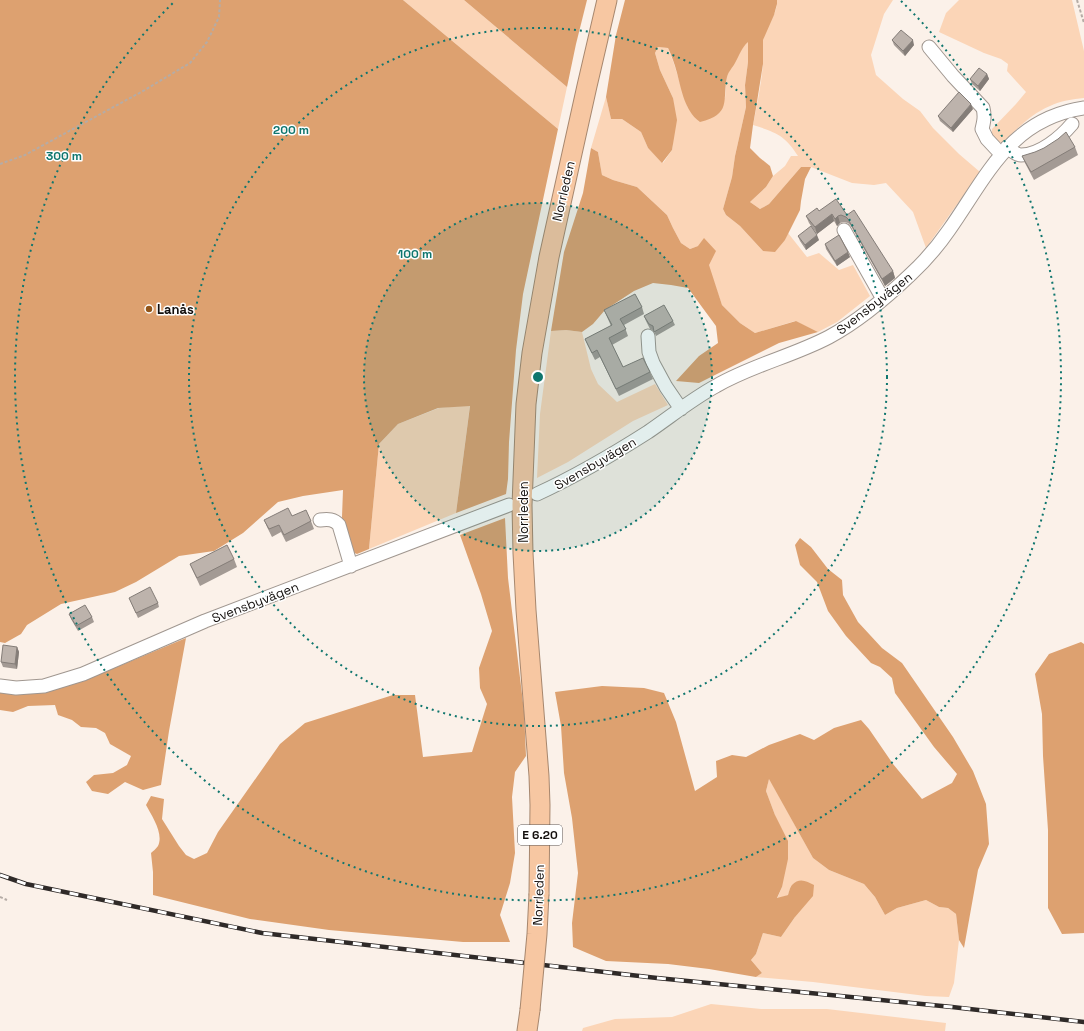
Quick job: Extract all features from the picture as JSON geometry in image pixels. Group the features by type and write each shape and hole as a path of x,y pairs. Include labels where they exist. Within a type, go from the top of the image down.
{"highway":[{"name":"Norrleden","path":"527,1031 537,934 540,805 523,553 522,505 526,404 532,353 549,257 607,0"}],"street":[{"path":"929,47 953,76 983,108 985,115 982,129 987,139 1004,150 1020,155 1029,154 1044,148 1056,140 1072,124"},
{"name":"Svensbyvägen","path":"537,494 570,479 615,453 706,391 738,374 830,337 854,322 916,270 931,254 948,232 978,185 1004,150 1044,120 1064,112 1084,108"},
{"path":"844,230 883,298"},
{"path":"648,336 649,352 653,363 666,387 681,409"},
{"name":"Svensbyvägen","path":"0,686 16,688 44,686 76,677 212,619 509,505"},
{"path":"320,520 329,519 336,521 339,525 350,566"}],"path":[{"path":"0,164 32,152 143,91 190,63 207,42 218,17 220,0"},
{"path":"1078,0 1084,23"},
{"path":"0,897 7,900"}],"shaded area":[{"path":"0,0 403,0 558,129 523,294 516,350 506,494 456,513 470,406 438,408 398,424 379,444 369,549 357,554 345,549 342,517 343,490 303,496 278,502 243,533 214,551 179,556 136,582 115,592 61,604 27,625 21,634 5,643 0,642"},
{"path":"403,0 464,0 567,87 558,129"},
{"path":"464,0 587,0 567,87"},
{"path":"625,0 777,0 774,15 763,40 763,64 750,148 770,166 773,176 766,187 750,202 760,209 769,204 801,167 811,167 805,179 800,210 785,240 775,252 763,251 740,226 726,215 723,209 732,177 746,107 745,85 748,62 748,42 729,71 724,106 721,111 710,119 700,122 694,117 686,104 668,48 658,47 655,53 660,70 673,98 677,120 672,150 662,163 648,148 641,132 622,119 611,119 606,97 616,35"},
{"path":"777,0 893,0 884,14 871,55 876,75 903,99 920,111 933,128 959,154 980,172 926,248 913,212 886,183 874,185 852,183 811,167 801,167 769,204 760,209 750,202 766,187 773,176 785,166 791,156 798,156 789,143 779,135 753,125 763,65 763,40 766,30 776,10"},
{"path":"959,0 1072,0 1084,51 1084,98 1054,104 1043,109 1024,122 1002,143 997,141 992,135 992,129 1026,92 1007,71 1008,64 1001,59 984,53 939,32 946,13"},
{"path":"748,41 748,62 745,85 746,107 732,177 723,209 726,215 740,226 763,251 785,240 788,233 807,257 819,253 839,270 853,265 870,296 837,322 818,332 795,321 755,333 740,323 722,305 708,265 698,246 690,249 681,243 667,215 637,187 602,175 598,152 591,148 606,97 611,119 622,119 641,132 648,148 663,163 672,150 673,98 660,70 655,53 658,47 668,48 688,108 725,98 727,75"},
{"path":"591,148 598,152 602,175 637,187 667,215 681,243 690,249 698,246 704,238 716,251 709,265 722,305 740,323 755,333 796,321 818,332 779,343 699,383 676,381 699,356 718,343 716,326 688,288 653,283 634,291 605,310 593,324 582,332 566,330 551,331 564,252 583,193"},
{"path":"566,330 582,332 591,369 598,384 617,402 655,384 668,405 633,421 568,462 537,478 540,414 551,331"},
{"path":"470,405 456,513 369,549 379,444 398,424 439,408"},
{"path":"505,518 508,578 524,711 526,756 515,772 512,797 515,853 510,883 500,915 510,942 463,942 329,930 250,919 153,895 151,853 158,846 160,836 146,805 151,796 164,799 162,819 186,855 194,859 207,853 218,832 280,744 305,723 393,695 415,695 423,757 472,752 487,704 480,688 479,668 492,631 481,594 460,535"},
{"path":"800,538 811,547 828,569 842,580 843,595 858,622 882,648 902,663 953,737 973,771 986,804 989,844 978,870 964,948 959,940 956,914 948,908 939,907 926,900 897,908 885,915 875,897 864,884 829,870 813,858 769,779 766,791 775,815 788,841 788,859 782,887 777,898 788,895 791,886 797,881 806,881 814,885 813,896 795,917 781,937 763,933 756,954 751,960 762,973 756,977 668,964 606,961 573,947 572,923 578,873 572,818 564,773 561,726 555,692 602,686 644,688 664,693 676,722 695,791 717,777 716,761 732,755 746,757 769,745 800,734 814,740 834,728 861,720 893,764 922,799 952,783 957,774 934,747 895,693 892,678 880,667 871,663 846,636 828,611 817,582 800,565 795,545"},
{"path":"186,638 161,785 143,790 125,782 108,794 92,791 86,782 94,775 113,773 127,765 131,756 110,744 105,733 96,728 81,727 72,720 58,715 55,705 28,706 13,712 0,710 0,690 100,674"},
{"path":"1081,642 1084,644 1084,933 1062,934 1048,908 1048,830 1042,714 1035,674 1049,654"},
{"path":"769,778 813,858 829,870 864,884 875,897 885,915 897,908 926,900 939,907 948,908 956,914 959,940 954,983 949,997 926,996 813,982 756,977 762,973 751,960 756,954 763,933 781,937 795,917 791,886 788,895 777,899 782,887 775,815 766,791"},
{"path":"711,1004 761,1009 827,1009 946,1023 945,1031 582,1031 583,1028 615,1019 672,1017"}],"building":[{"path":"901,30 913,40 903,51 892,40"},
{"path":"979,68 987,74 978,86 970,79"},
{"path":"959,92 971,104 951,128 938,116"},
{"path":"1066,132 1075,147 1031,172 1022,156 1044,148"},
{"path":"836,199 847,215 854,210 893,271 882,279 846,217 841,215 835,219 832,214 815,227 806,216 817,208 819,211"},
{"path":"811,226 817,235 805,245 798,236"},
{"path":"839,235 848,252 835,261 825,244"},
{"path":"635,294 642,307 620,319 626,329 609,338 623,367 643,358 650,372 616,389 597,350 592,353 585,339 612,325 604,310"},
{"path":"664,305 673,321 654,332 653,326 649,324 644,316"},
{"path":"288,508 292,516 306,510 311,521 284,535 279,525 269,529 264,520"},
{"path":"227,545 234,559 197,578 190,564"},
{"path":"150,587 158,603 136,613 129,598"},
{"path":"85,605 92,617 76,626 69,614"},
{"path":"3,645 17,647 15,664 1,662"}],"railway":[{"path":"0,875 26,884 262,933 657,978 952,1007 1084,1022"}],"place":[{"name":"Lanås","path":"149,309"}]}
